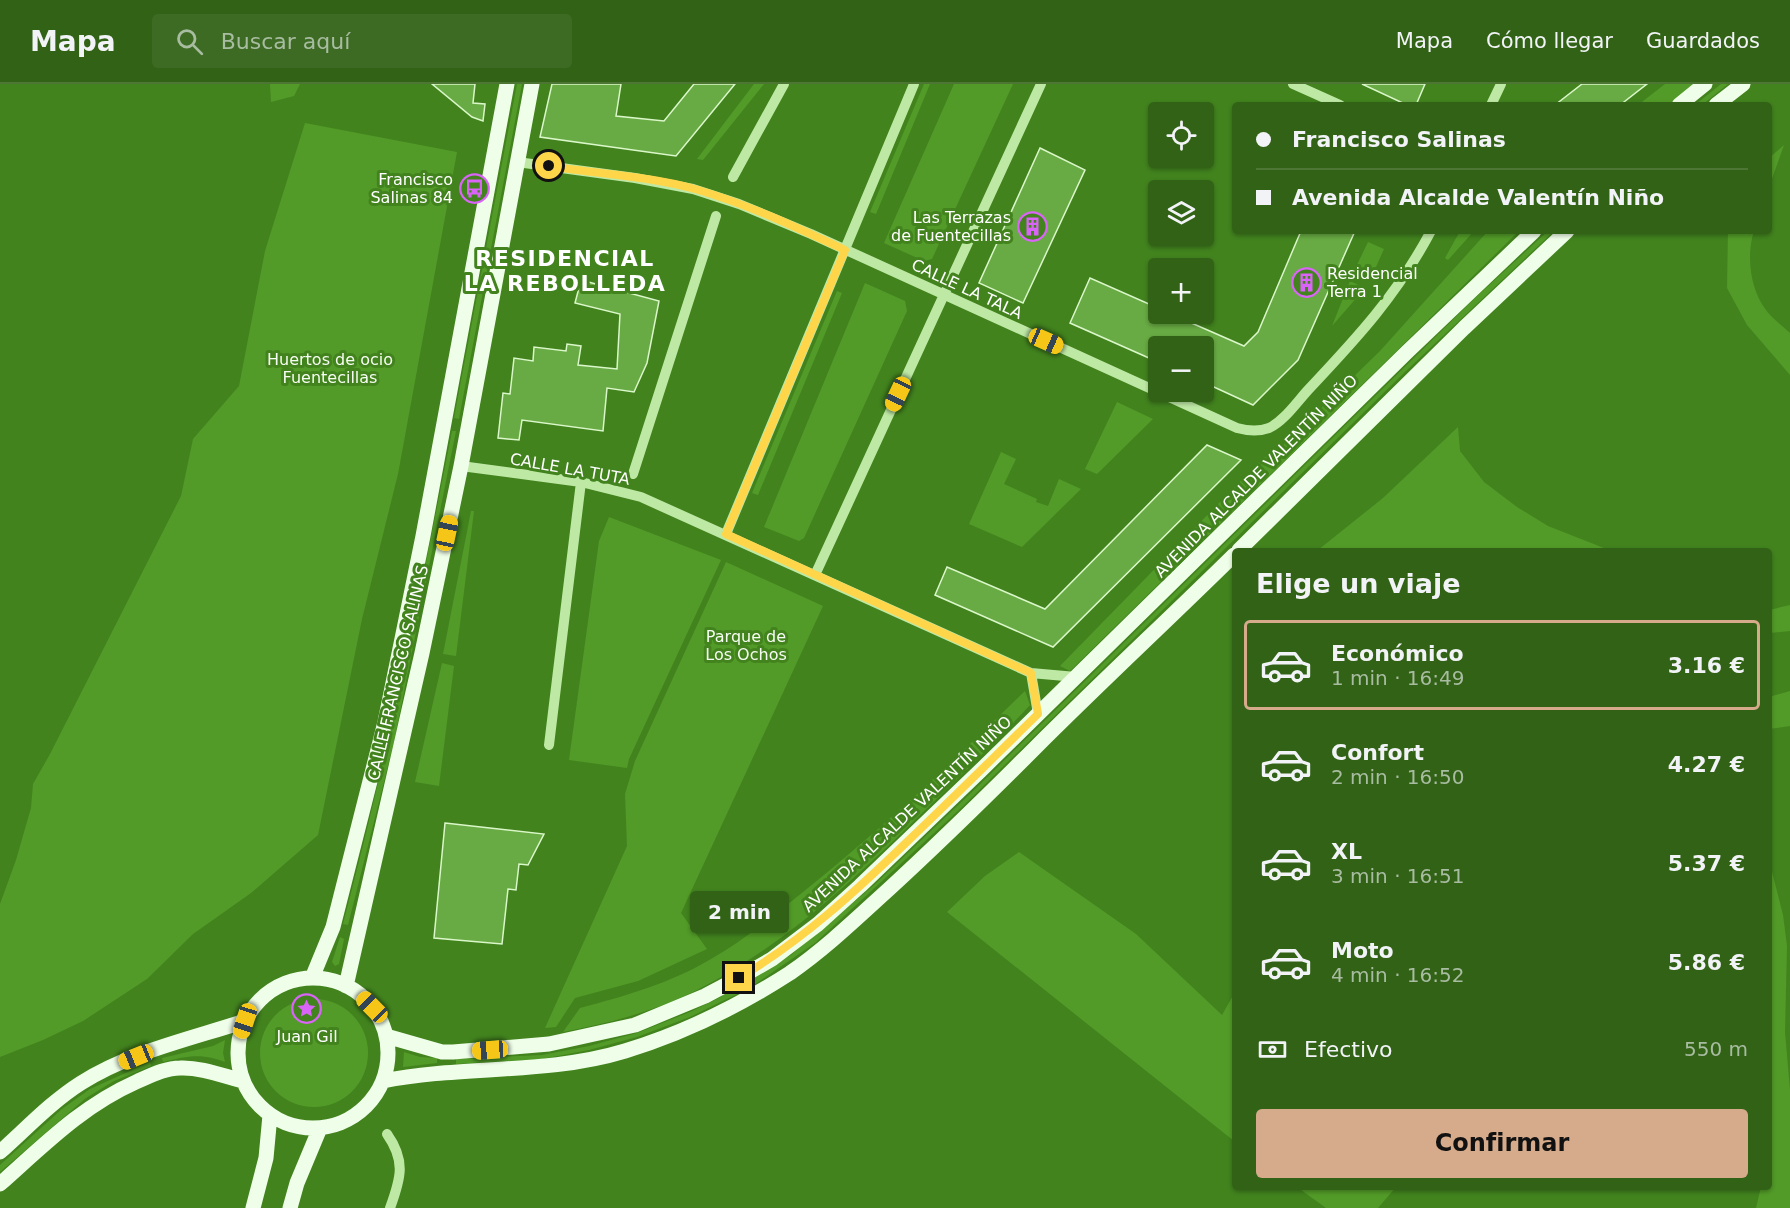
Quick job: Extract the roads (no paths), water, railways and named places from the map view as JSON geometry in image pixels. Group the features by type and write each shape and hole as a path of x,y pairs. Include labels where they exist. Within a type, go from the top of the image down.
{"main road":[{"name":"CALLE FRANCISCO SALINAS","path":"312,978 333,927 385,722 423,536 507,84"},
{"name":"CALLE FRANCISCO SALINAS","path":"346,986 422,653 461,466 532,84"},
{"path":"1683,102 1705,84"},
{"path":"1720,102 1743,84"},
{"name":"AVENIDA ALCALDE VALENTÍN NIÑO","path":"386,1036 442,1052 549,1044 635,1025 705,996 772,958 818,924 868,879 1530,234"},
{"path":"1241,548 1464,328 1564,234"},
{"path":"383,1081 418,1074 563,1065 622,1052 656,1041 726,1011 760,992 792,971 849,926 946,836 1232,557"},
{"path":"312,978 329,980 346,986 372,1007 381,1021 386,1036 388,1059 383,1081 376,1093 358,1113 334,1125 321,1128 286,1123 270,1115 250,1094 243,1081 238,1051 245,1021 254,1007 272,991 295,981 312,978"},
{"path":"0,1152 67,1094 99,1073 153,1050 245,1021"},
{"path":"0,1184 87,1108 151,1075 173,1068 191,1068 243,1081"},
{"path":"253,1208 266,1158 270,1115"},
{"path":"290,1208 297,1184 321,1128"}],"street":[{"path":"733,177 784,84"},
{"path":"726,534 914,84"},
{"path":"814,575 1041,84"},
{"path":"1293,84 1333,102"},
{"path":"1492,102 1501,84"},
{"name":"CALLE LA TALA","path":"517,162 635,178 693,189 739,204 1237,428 1258,431 1276,424 1353,342 1401,284 1429,234"},
{"path":"633,474 716,216"},
{"name":"CALLE LA TUTA","path":"461,466 581,482 641,497 1031,673 1076,677"},
{"path":"549,745 581,482"},
{"path":"1031,673 1038,714"},
{"path":"387,1134 398,1149 401,1174 390,1208"}],"place":[{"name":"Francisco Salinas 84","path":"474,188"},
{"name":"Las Terrazas de Fuentecillas","path":"1032,226"},
{"name":"Residencial Terra 1","path":"1306,282"},
{"name":"Juan Gil","path":"307,1008"}],"district":[{"name":"RESIDENCIAL LA REBOLLEDA","path":"565,270"}],"park label":[{"name":"Huertos de ocio Fuentecillas","path":"330,368"},
{"name":"Parque de Los Ochos","path":"746,645"}]}
